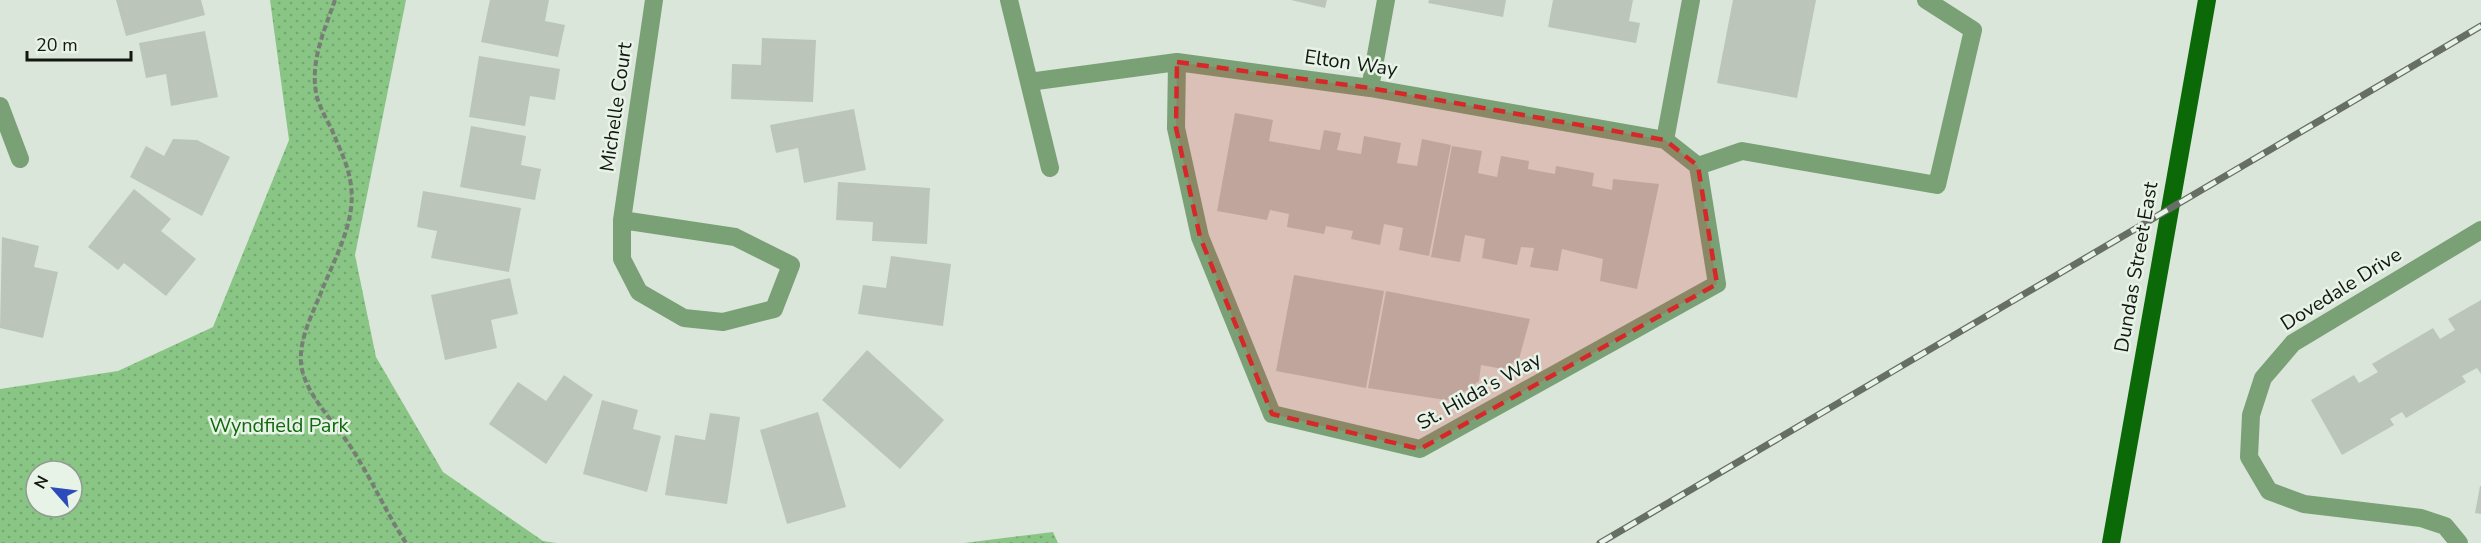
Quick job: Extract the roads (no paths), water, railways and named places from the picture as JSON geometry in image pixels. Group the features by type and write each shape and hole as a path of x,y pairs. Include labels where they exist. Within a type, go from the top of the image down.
{"main road":[{"name":"Dundas Street East","path":"2111,543 2206,0"}],"street":[{"name":"Michelle Court","path":"622,220 735,237 791,265 774,309 723,322 684,318 639,292 622,259 622,220 654,0"},
{"path":"1009,0 1050,168"},
{"path":"1370,88 1386,0"},
{"path":"1691,0 1665,140 1698,166 1742,151 1937,185 1973,30 1926,0"},
{"name":"Elton Way","path":"1029,82 1177,62 1370,88 1665,140"},
{"name":"St. Hilda's Way","path":"1177,62 1176,128 1200,237 1272,414 1420,449 1717,284 1698,166"},
{"path":"0,106 20,159"},
{"name":"Dovedale Drive","path":"2459,543 2445,526 2421,518 2304,504 2269,491 2249,457 2251,415 2263,378 2293,343 2481,230"}],"railway":[{"path":"1600,543 2481,26"}],"park label":[{"name":"Wyndfield Park","path":"279,425"}]}
